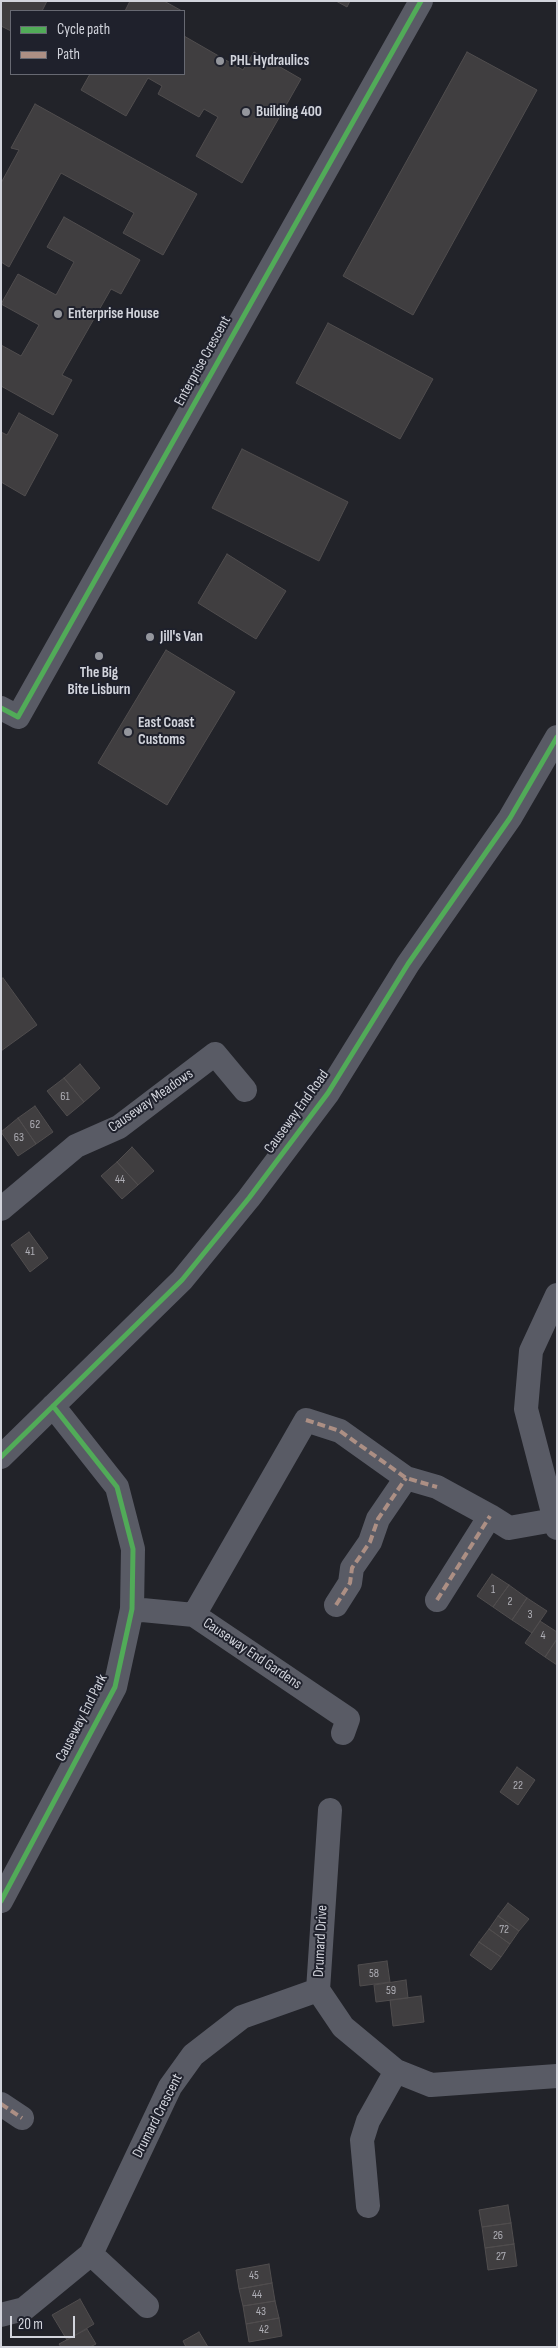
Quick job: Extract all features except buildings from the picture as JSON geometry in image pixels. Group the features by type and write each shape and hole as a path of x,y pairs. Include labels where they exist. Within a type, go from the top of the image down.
{"street":[{"name":"Enterprise Crescent","path":"1,708 18,717 421,1"},
{"name":"Causeway End Road","path":"1,1457 182,1280 266,1175 328,1093 413,956 510,818 557,737"},
{"name":"Causeway Meadows","path":"1,1208 76,1146 119,1127 215,1054 245,1090"},
{"path":"194,1615 306,1420 340,1431 406,1478 437,1487 509,1528 555,1524 526,1409 531,1351 557,1295"},
{"name":"Causeway End Park","path":"1,1901 115,1687 132,1610 132,1549 117,1487 53,1406"},
{"path":"336,1605 350,1583 352,1568 370,1542 378,1519 406,1478"},
{"path":"437,1600 490,1516"},
{"name":"Causeway End Gardens","path":"132,1610 194,1615 348,1719 342,1733"},
{"name":"Drumard Drive","path":"330,1810 318,1990 343,2027 396,2071 431,2085 557,2076"},
{"name":"Drumard Crescent","path":"1,2315 24,2309 91,2254 170,2087 193,2055 242,2018 318,1990"},
{"path":"368,2206 362,2140 368,2121 396,2071"},
{"path":"1,2104 22,2118"},
{"path":"91,2254 147,2306"}],"marked path":[{"path":"306,1420 340,1431 406,1478 437,1487"},
{"path":"336,1605 350,1583 352,1568 370,1542 378,1519 406,1478"},
{"path":"437,1600 490,1516"},
{"path":"1,2104 22,2118"}],"cycle path":[{"path":"1,708 18,717 421,1"},
{"path":"1,1457 182,1280 249,1198 328,1093 408,964 510,818 557,737"},
{"path":"1,1901 115,1687 132,1609 133,1549 117,1487 53,1406"}],"place":[{"name":"PHL Hydraulics","path":"220,61"},
{"name":"Building 400","path":"246,112"},
{"name":"Enterprise House","path":"58,314"},
{"name":"Jill's Van","path":"150,637"},
{"name":"The Big Bite Lisburn","path":"99,656"},
{"name":"East Coast Customs","path":"128,732"}]}
